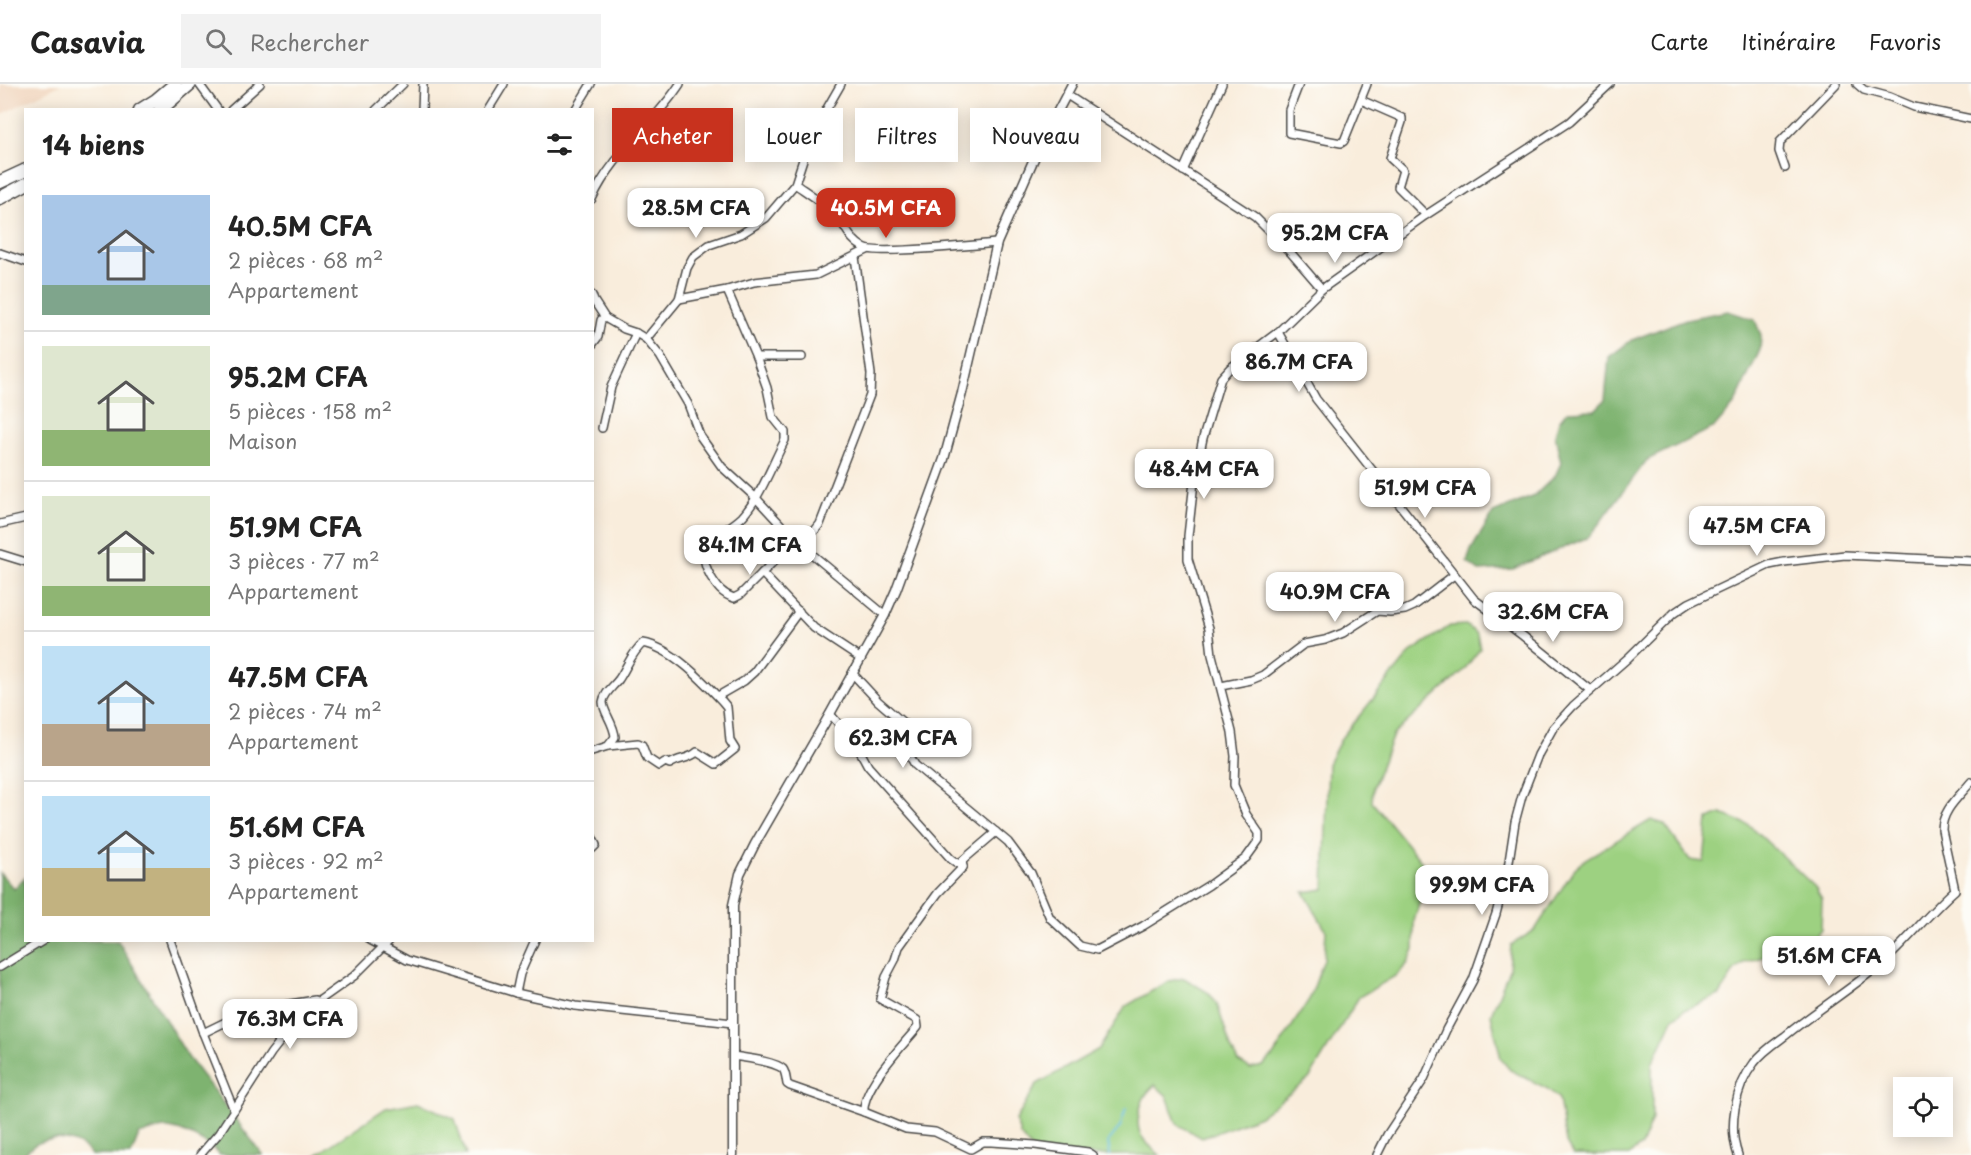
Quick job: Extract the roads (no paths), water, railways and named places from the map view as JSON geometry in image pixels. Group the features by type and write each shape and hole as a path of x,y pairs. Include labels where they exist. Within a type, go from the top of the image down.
{"highway":[{"path":"143,108 175,84"},
{"path":"162,108 190,84"},
{"path":"0,182 24,171"},
{"path":"0,198 24,185"}],"street":[{"path":"199,84 217,108"},
{"path":"233,108 260,84"},
{"path":"378,108 403,84"},
{"path":"422,108 423,84"},
{"path":"489,108 504,84"},
{"path":"576,108 591,84"},
{"path":"594,196 630,142 680,84"},
{"path":"646,339 679,299 687,268 693,257 709,244 741,234 766,218 795,184 810,138 841,84"},
{"path":"734,1155 733,905 740,874 772,812 885,615 917,536 944,459 997,243 1032,163 1072,84"},
{"path":"1183,171 1222,84"},
{"path":"1299,84 1288,110 1290,134 1341,143 1344,141 1367,84"},
{"path":"853,674 878,701 908,727 910,733 907,751 915,765 1008,842 1031,873 1050,918 1080,946 1096,950 1188,900 1246,858 1259,840 1258,833 1246,814 1234,785 1235,756 1221,686 1212,655 1209,628 1188,559 1194,482 1206,427 1221,378 1230,368 1278,332 1322,289 1426,215 1569,122 1610,84"},
{"path":"1785,168 1779,151 1780,142 1836,84"},
{"path":"1857,84 1864,90 1914,107 1971,118"},
{"path":"1067,95 1263,224 1322,289"},
{"path":"1361,100 1402,118 1390,158 1403,170 1398,183 1400,190 1426,215"},
{"path":"795,184 830,209 848,235 867,250"},
{"path":"679,299 727,290 754,282 816,275 867,250 886,251 997,243"},
{"path":"0,253 24,261"},
{"path":"16,259 24,255"},
{"path":"727,290 756,357 773,417 785,432 785,440 756,498 742,517 712,537 705,549 706,568 717,587 726,596 734,598 740,595 795,540 812,534 820,524 870,395 872,374 855,257"},
{"path":"594,301 605,318 624,330 646,339 660,356 688,404 708,451 722,468 756,498 795,540 885,615"},
{"path":"594,342 598,337 600,321 605,318"},
{"path":"1278,332 1316,399 1474,599 1590,690"},
{"path":"602,428 611,387 636,333"},
{"path":"756,357 802,357"},
{"path":"0,524 24,518"},
{"path":"0,554 24,561"},
{"path":"1377,1155 1387,1135 1424,1079 1473,980 1509,868 1515,822 1522,796 1538,755 1552,728 1590,690 1628,658 1674,613 1689,603 1769,566 1845,555 1971,561"},
{"path":"762,573 814,628 861,659"},
{"path":"1221,686 1263,675 1304,644 1325,640 1343,633 1377,611 1405,610 1414,606 1454,575"},
{"path":"718,696 744,681 754,672 799,611"},
{"path":"594,750 608,746 638,743 642,745 647,758 659,766 665,762 670,764 680,757 691,757 697,752 720,763 735,749 730,741 726,707 718,696 687,666 663,651 643,643 620,678 605,695 603,704 606,715 615,728 615,737 608,746"},
{"path":"830,714 855,742 868,766 951,858 963,867"},
{"path":"1738,1155 1734,1143 1733,1127 1747,1074 1754,1063 1806,1018 1891,955 1955,890 1942,830 1942,820 1971,782"},
{"path":"963,867 962,861 996,832"},
{"path":"864,1112 867,1096 884,1068 918,1027 917,1020 880,999 886,978 899,947 938,893 963,867"},
{"path":"0,966 41,942"},
{"path":"171,942 203,1033 234,1110"},
{"path":"373,942 407,960 516,993 574,1006 733,1023"},
{"path":"200,1155 219,1133 271,1053 303,1012 354,975 388,942"},
{"path":"516,993 520,974 534,942"},
{"path":"203,1033 240,1015 272,1007 318,1000"},
{"path":"733,1056 778,1067 785,1072 790,1086 906,1129 935,1132 971,1149 980,1143 992,1142 1035,1145 1094,1155"}],"waterway":[{"path":"1110,1155 1108,1142 1120,1127 1126,1108"}]}
